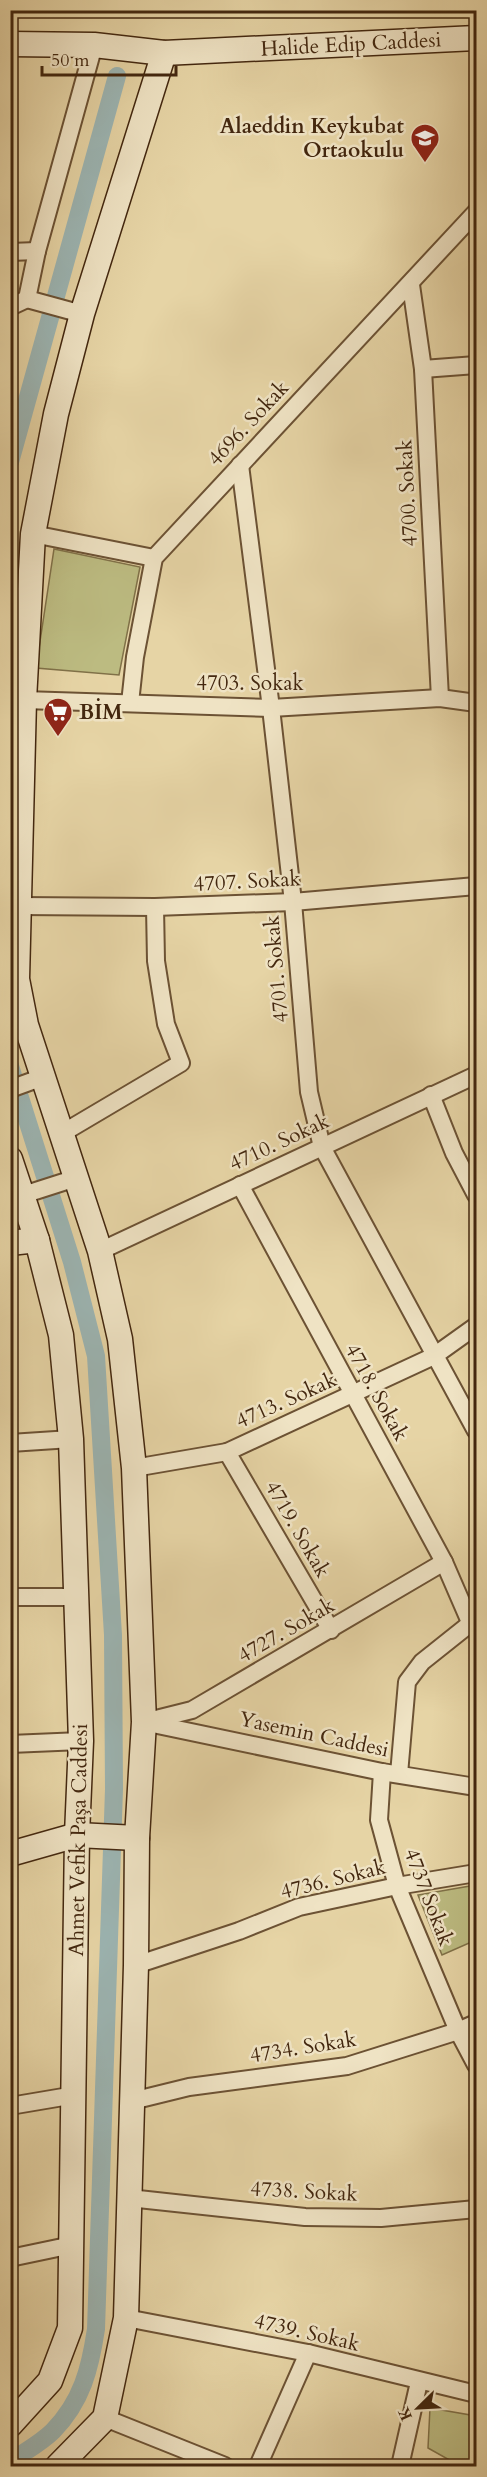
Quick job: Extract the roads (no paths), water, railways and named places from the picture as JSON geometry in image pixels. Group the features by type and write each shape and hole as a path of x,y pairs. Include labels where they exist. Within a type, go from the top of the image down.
{"street":[{"name":"Halide Edip Caddesi","path":"10,44 94,45 164,52 477,38"},
{"path":"27,299 37,251 94,45"},
{"path":"58,2466 105,2418 126,2318 136,1965 133,1838 144,1722 134,1468 120,1339 100,1251 68,1180 61,1134 35,1080 17,979 24,700 33,534 56,414 62,309 164,52"},
{"name":"4696. Sokak","path":"154,558 477,212"},
{"path":"10,252 37,251"},
{"name":"4700. Sokak","path":"411,285 423,369 440,698"},
{"path":"10,307 27,299 62,309"},
{"path":"423,369 477,365"},
{"name":"4701. Sokak","path":"240,465 271,708 309,1092 322,1147 434,1356 477,1431"},
{"path":"33,534 154,558 135,657 130,703"},
{"name":"4703. Sokak","path":"24,700 271,708 440,698 477,703"},
{"name":"4707. Sokak","path":"18,906 155,907 292,902 477,886"},
{"path":"61,1134 181,1064 164,1013 156,962 155,907"},
{"name":"4710. Sokak","path":"100,1251 477,1075"},
{"path":"10,1089 35,1080"},
{"path":"431,1095 454,1154 477,1195"},
{"name":"Ahmet Vefik Paşa Caddesi","path":"10,1159 31,1192 37,1240 61,1335 71,1439 82,1835 70,2328 50,2381 10,2425"},
{"path":"31,1192 68,1180"},
{"name":"4718. Sokak","path":"240,1185 444,1562 473,1621"},
{"path":"10,1243 37,1240"},
{"name":"4713. Sokak","path":"134,1468 227,1452 434,1356 477,1326"},
{"path":"10,1443 71,1439"},
{"name":"4719. Sokak","path":"227,1452 331,1630"},
{"name":"4727. Sokak","path":"144,1722 192,1710 444,1562"},
{"path":"10,1597 76,1597"},
{"path":"399,1774 407,1682 422,1662 473,1621"},
{"name":"Yasemin Caddesi","path":"144,1722 382,1772 477,1787"},
{"path":"10,1744 81,1741"},
{"name":"4737 Sokak","path":"382,1772 379,1820 398,1886 458,2031 477,2066"},
{"path":"10,1854 82,1835 133,1838"},
{"name":"4736. Sokak","path":"136,1965 239,1931 299,1907 398,1886 477,1873"},
{"name":"4734. Sokak","path":"132,2101 189,2087 347,2066 477,2023"},
{"path":"10,2106 75,2095"},
{"name":"4738. Sokak","path":"129,2198 305,2217 381,2218 477,2209"},
{"path":"10,2258 72,2245"},
{"name":"4739. Sokak","path":"126,2318 308,2353 419,2382 477,2394"},
{"path":"258,2466 308,2353"},
{"path":"400,2466 419,2382"},
{"path":"105,2418 225,2466"}],"waterway":[{"path":"10,462 117,76"},
{"path":"10,1066 72,1262 96,1356 113,1635 114,1789 96,2329 91,2358 83,2384 71,2408 53,2431 10,2462"}],"place":[{"name":"Alaeddin Keykubat Ortaokulu","path":"425,164"},
{"name":"BİM","path":"58,738"}]}
